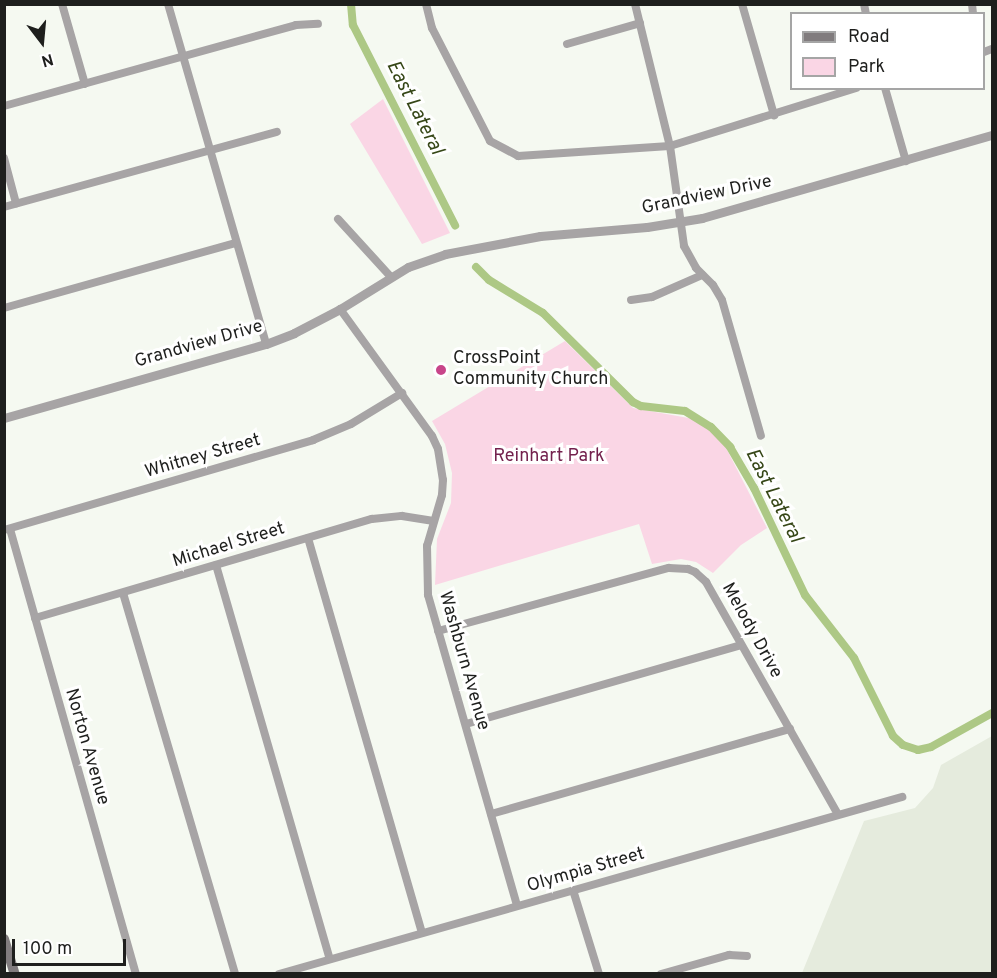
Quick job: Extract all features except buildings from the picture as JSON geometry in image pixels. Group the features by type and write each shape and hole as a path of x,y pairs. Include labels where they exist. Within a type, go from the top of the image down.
{"main road":[{"path":"4,939 15,974"}],"street":[{"path":"62,4 85,84"},
{"path":"168,4 266,344"},
{"path":"426,4 432,28 490,141 497,147 518,156 670,146 850,90"},
{"path":"635,4 670,146 684,246 702,275 722,300 761,436"},
{"path":"742,4 774,115"},
{"path":"567,44 640,23"},
{"path":"4,106 296,25 318,24"},
{"path":"886,90 906,160"},
{"path":"4,207 277,132"},
{"name":"Grandview Drive","path":"4,418 266,344 294,333 340,309 391,277 441,255 540,236 680,222 774,199 993,135"},
{"path":"4,158 16,203"},
{"path":"338,219 391,277"},
{"path":"4,308 236,243"},
{"path":"631,300 652,297 702,275"},
{"name":"Washburn Avenue","path":"340,309 432,436 441,462 442,495 427,546 428,595 517,906"},
{"name":"Whitney Street","path":"7,529 313,440 351,424 402,393"},
{"name":"Michael Street","path":"34,618 385,516 434,521"},
{"name":"Norton Avenue","path":"7,529 136,974"},
{"path":"308,538 422,933"},
{"path":"216,565 330,959"},
{"name":"Melody Drive","path":"438,631 625,579 680,568 695,572 706,582 838,814"},
{"path":"123,593 235,974"},
{"path":"466,724 741,645"},
{"path":"491,814 790,729"},
{"name":"Olympia Street","path":"279,974 902,797"},
{"path":"573,890 599,974"},
{"path":"661,974 729,955 747,956"}],"shaded area":[{"path":"992,736 992,973 802,973 864,821 915,808 933,788 941,765"}],"green space":[{"path":"383,99 450,233 422,244 350,124"},
{"name":"Reinhart Park","path":"565,341 633,408 694,419 721,438 767,528 741,545 713,573 696,562 681,559 652,564 639,524 435,585 437,539 451,503 452,473 445,444 432,421"}],"waterway":[{"name":"East Lateral","path":"351,4 353,25 455,225"},
{"name":"East Lateral","path":"476,267 489,280 543,313 633,402 641,406 685,411 711,427 730,447 754,488 805,595 854,658 893,736 903,745 918,750 931,747 992,713"}],"place":[{"name":"CrossPoint Community Church","path":"441,370"}]}
